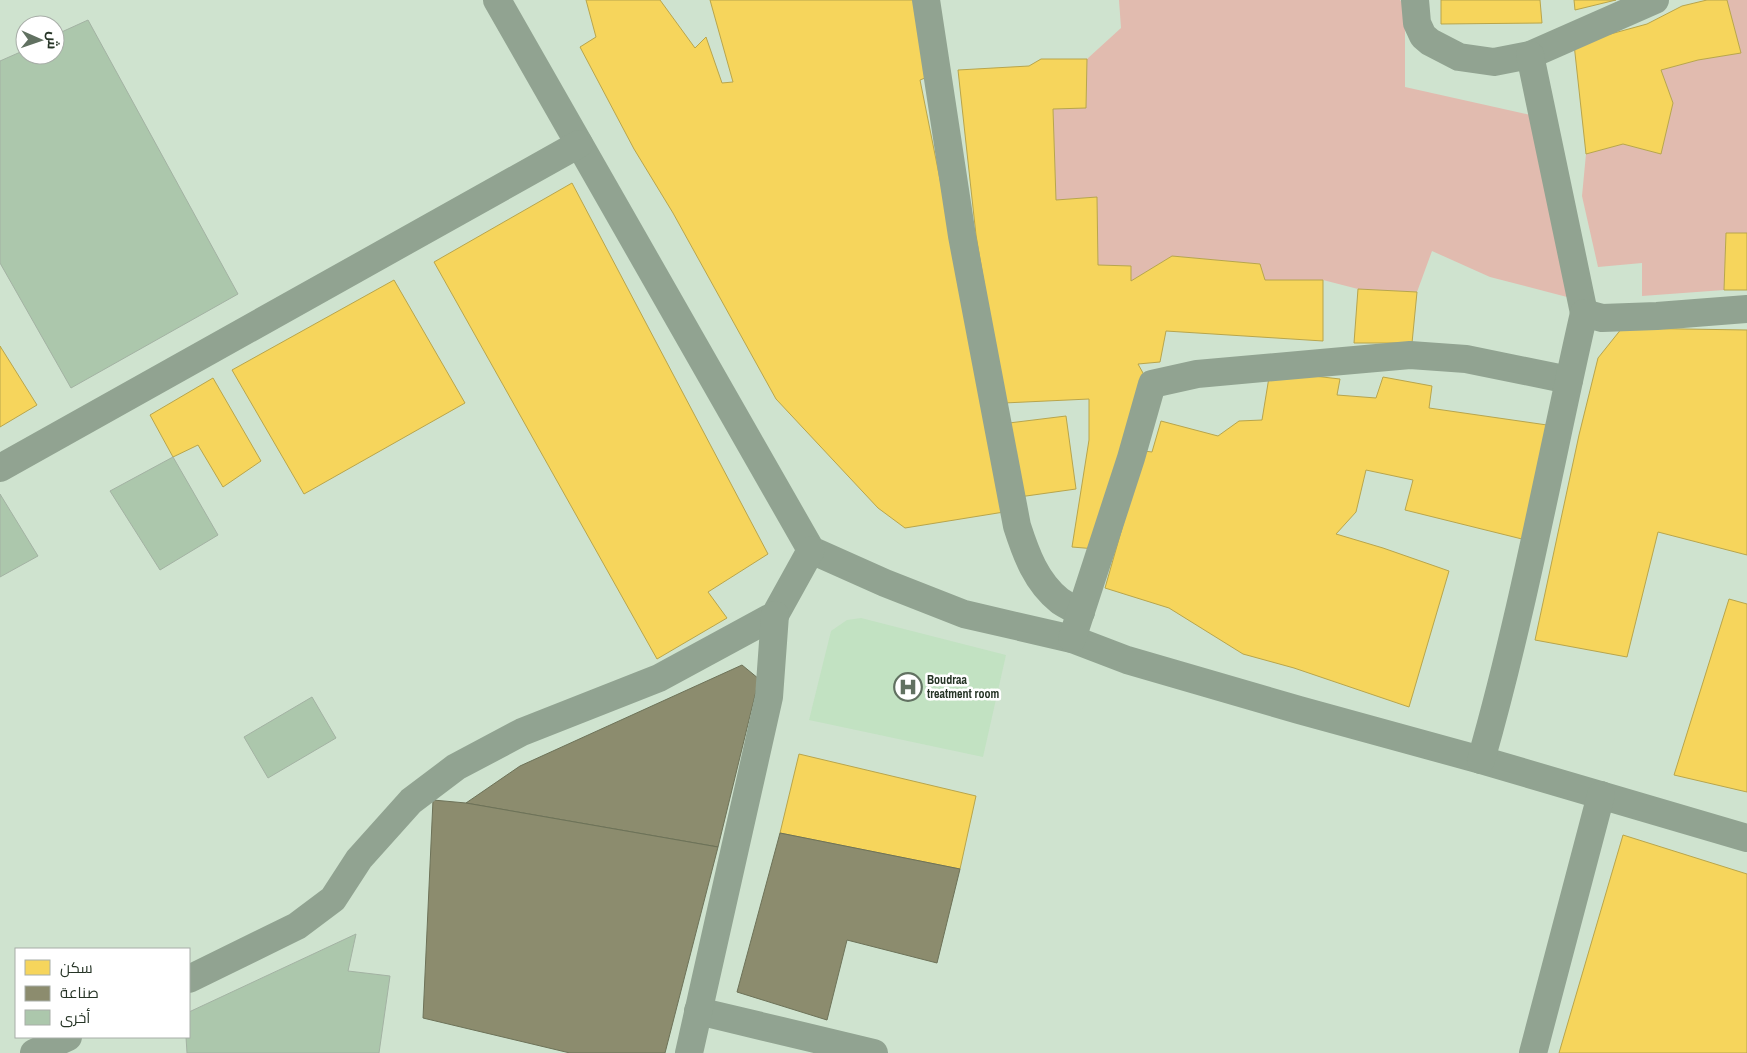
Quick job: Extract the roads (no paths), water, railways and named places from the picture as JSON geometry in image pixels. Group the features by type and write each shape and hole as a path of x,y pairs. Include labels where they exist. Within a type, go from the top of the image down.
{"street":[{"path":"497,0 811,550 885,583 964,614 1072,640 1127,660 1481,760 1747,838"},
{"path":"926,0 962,236 1017,526 1026,555 1041,582 1060,601 1081,612"},
{"path":"1415,0 1417,23 1422,36 1459,57 1494,62 1530,55 1651,1"},
{"path":"1481,760 1498,701 1584,313 1530,55"},
{"path":"0,468 579,144"},
{"path":"1584,313 1602,318 1747,309"},
{"path":"1072,640 1132,458 1152,384 1197,374 1240,369 1410,355 1466,359 1569,380"},
{"path":"689,1053 769,697 775,615 811,550"},
{"path":"190,978 297,926 333,899 358,859 411,801 456,767 522,732 659,678 775,615"},
{"path":"1533,1053 1601,796"},
{"path":"698,1011 874,1053"},
{"path":"34,1053 66,1038"}],"place":[{"name":"Boudraa treatment room","path":"908,687"}]}
